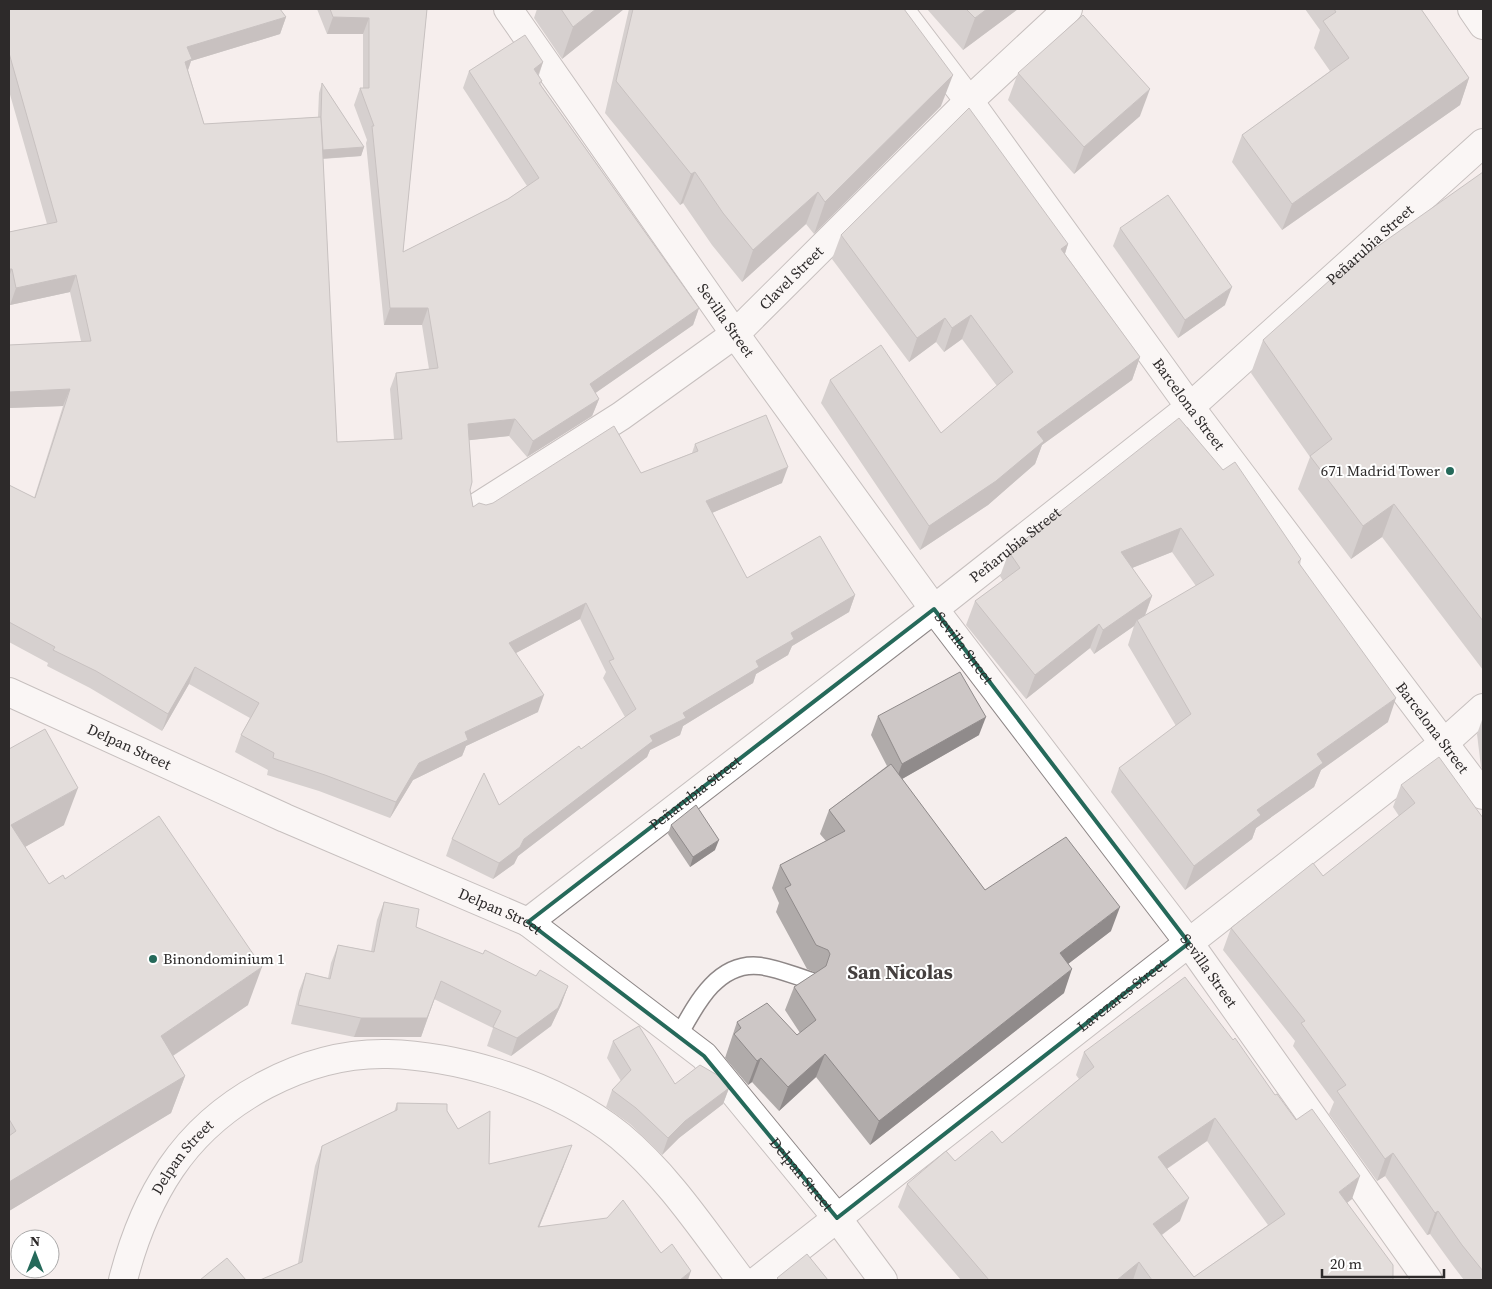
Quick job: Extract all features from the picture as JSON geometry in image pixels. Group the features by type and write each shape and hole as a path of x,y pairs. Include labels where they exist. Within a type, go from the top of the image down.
{"street":[{"name":"Sevilla Street","path":"508,9 735,334 934,609 1189,943 1428,1280"},
{"name":"Barcelona Street","path":"899,9 969,101 1190,407 1483,796"},
{"name":"Clavel Street","path":"479,506 621,416 735,334 969,101 1068,9"},
{"path":"1472,9 1483,25"},
{"name":"Peñarubia Street","path":"528,922 934,609 1190,407 1483,143"},
{"name":"Delpan Street","path":"9,692 285,818 528,922 704,1056 837,1218 884,1280"},
{"name":"Lavezares Street","path":"758,1280 1444,743 1483,708"},
{"name":"Delpan Street","path":"123,1280 131,1249 148,1210 171,1168 194,1140 224,1112 262,1086 306,1067 347,1057 386,1054 432,1057 473,1066 553,1094 584,1111 619,1136 646,1161 675,1193 741,1280"}],"lane":[{"path":"678,1037 708,989 732,971 746,966 760,966 812,981"}],"highlighted area":[{"path":"934,609 1189,943 837,1218 704,1056 528,922"}],"building":[{"path":"9,9 280,9 286,17 187,47 192,59 185,62 204,124 321,117 337,442 402,439 396,373 438,368 428,308 390,308 372,126 374,126 360,88 369,88 369,18 333,17 330,9 427,9 403,252 508,199 539,178 469,71 525,35 543,62 534,69 542,81 539,83 699,308 590,384 599,399 533,441 515,419 468,424 472,482 470,490 473,507 479,503 486,505 493,503 614,426 641,473 698,451 695,444 766,415 788,467 706,501 747,578 820,536 855,595 791,633 794,639 756,661 759,667 683,713 686,718 650,736 653,741 524,839 520,847 499,863 452,839 484,773 499,805 579,746 581,749 636,709 609,661 614,659 586,603 509,643 544,695 465,732 468,740 419,763 396,802 325,775 273,758 274,753 241,735 259,703 195,667 168,714 96,671 53,650 55,647 9,622 9,485 35,498 70,389 9,392 9,345 91,341 76,275 16,288 12,269 9,269 9,232 57,222 9,53"},
{"path":"561,9 596,9 573,27"},
{"path":"633,9 904,9 953,75 825,202 818,192 753,250 723,213 695,172 691,174 616,81"},
{"path":"966,9 987,9 975,18"},
{"path":"1334,9 1421,9 1469,78 1292,204 1242,135 1349,58 1323,21 1336,12"},
{"path":"1083,15 1150,89 1084,147 1018,73"},
{"path":"322,83 364,147 323,150 321,117"},
{"path":"969,108 1068,244 1061,249 1140,357 1037,432 1044,441 996,481 929,526 830,380 881,345 941,433 1013,372 971,315 952,328 945,318 917,338 841,235"},
{"path":"1483,172 1483,621 1394,504 1363,526 1310,456 1332,439 1263,340 1330,280"},
{"path":"1168,195 1232,287 1185,320 1120,228"},
{"path":"1179,418 1223,470 1235,462 1301,559 1298,562 1396,698 1317,754 1323,763 1257,810 1261,815 1194,866 1119,768 1191,714 1137,620 1214,575 1181,528 1121,552 1152,596 1103,630 1099,624 1035,675 975,601 1020,568 1009,552"},
{"path":"960,672 986,717 902,764 878,716"},
{"path":"45,729 78,788 11,825 49,884 63,875 65,879 159,816 262,967 161,1036 185,1076 9,1182 9,1136 16,1131 9,1119 9,749"},
{"path":"1439,757 1483,818 1483,1271 1438,1211 1435,1213 1393,1153 1385,1159 1337,1091 1346,1085 1301,1023 1305,1021 1231,928 1313,863 1323,876 1415,803 1401,785"},
{"path":"891,764 985,890 1066,837 1120,907 1060,953 1072,969 879,1121 825,1054 788,1087 761,1058 757,1061 734,1034 741,1028 737,1022 767,1003 797,1035 816,1020 794,987 826,966 830,954 828,950 816,945 785,888 791,885 780,865 845,831 829,810"},
{"path":"696,805 719,840 693,857 671,825"},
{"path":"384,902 419,909 416,927 483,954 485,950 536,976 540,970 568,986 558,1008 517,1038 493,1027 501,1011 441,981 427,1018 361,1018 298,1005 306,973 330,979 338,945 374,952"},
{"path":"1185,977 1233,1040 1235,1038 1275,1095 1277,1094 1296,1120 1312,1109 1360,1176 1339,1192 1393,1265 1393,1280 1152,1280 1139,1262 1117,1280 989,1280 907,1184 946,1151 955,1161 992,1131 1002,1143 1094,1067 1084,1052","holes":["1215,1118 1285,1214 1194,1277 1153,1224 1189,1198 1158,1157"]},
{"path":"639,1026 675,1084 700,1065 719,1076 729,1088 685,1121 668,1138 636,1108 612,1090 631,1070 613,1041"},
{"path":"397,1103 447,1104 447,1111 458,1129 490,1111 489,1164 572,1145 538,1227 607,1218 623,1200 661,1253 672,1244 691,1271 680,1280 260,1280 302,1262 322,1146 397,1110"},
{"path":"807,1254 828,1280 779,1280 777,1278"},
{"path":"227,1258 246,1280 200,1280"}],"place":[{"name":"671 Madrid Tower","path":"1450,471"},
{"name":"Binondominium 1","path":"153,959"}],"district":[{"name":"San Nicolas","path":"900,972"}]}
